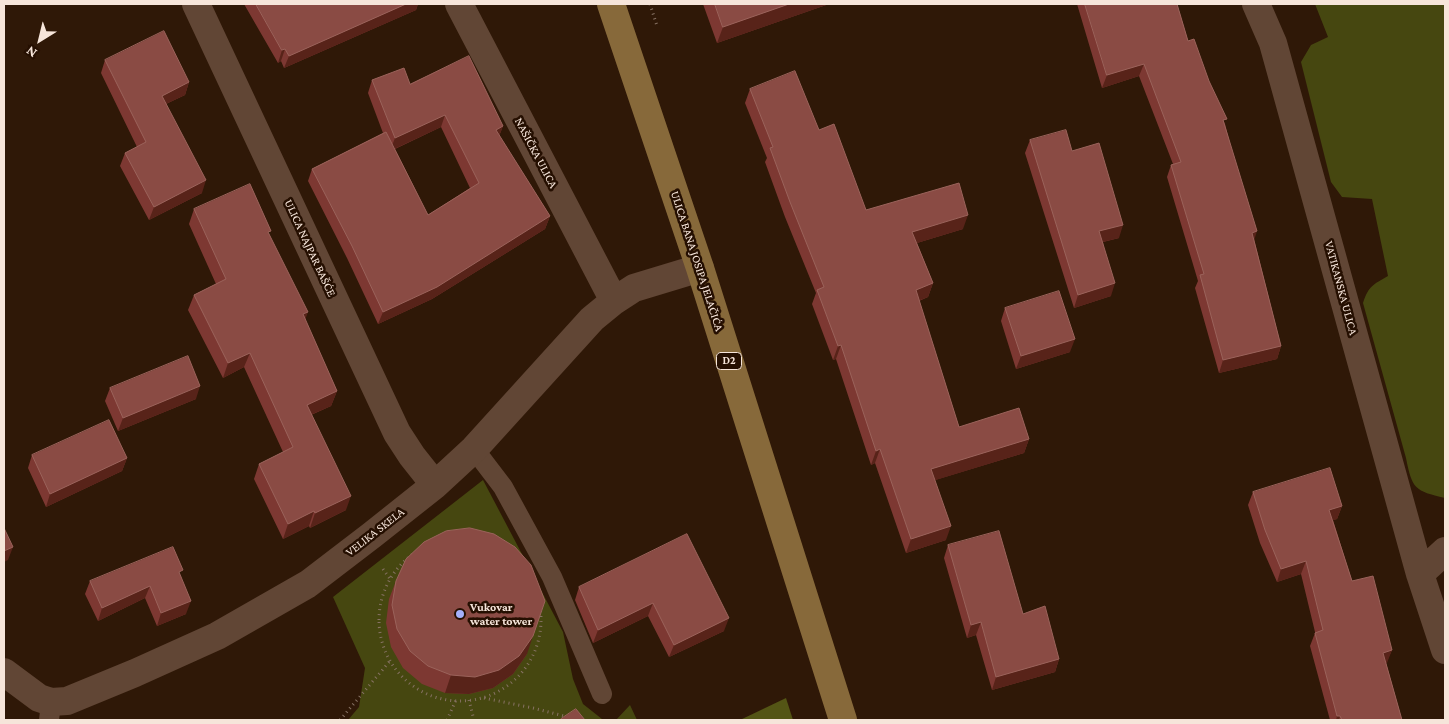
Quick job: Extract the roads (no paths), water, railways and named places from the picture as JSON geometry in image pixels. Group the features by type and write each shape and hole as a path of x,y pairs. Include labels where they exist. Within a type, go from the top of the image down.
{"main road":[{"name":"ULICA BANA JOSIPA JELAČIĆA","path":"611,4 700,268 844,720"}],"street":[{"name":"ULICA NAJPAR BAŠĆE","path":"196,4 397,433 412,456 435,484"},
{"name":"NAŠIČKA ULICA","path":"460,4 614,301"},
{"name":"VATIKANSKA ULICA","path":"1256,4 1273,43 1420,574 1445,650"},
{"name":"VELIKA SKELA","path":"4,672 39,698 50,711 67,701 216,636 300,589 372,535 435,484 474,449 592,319 614,301 634,288 700,268"},
{"path":"1420,574 1445,551"}],"lane":[{"path":"474,449 503,487 552,577 602,694"}],"place":[{"name":"Vukovar water tower","path":"460,614"}]}
